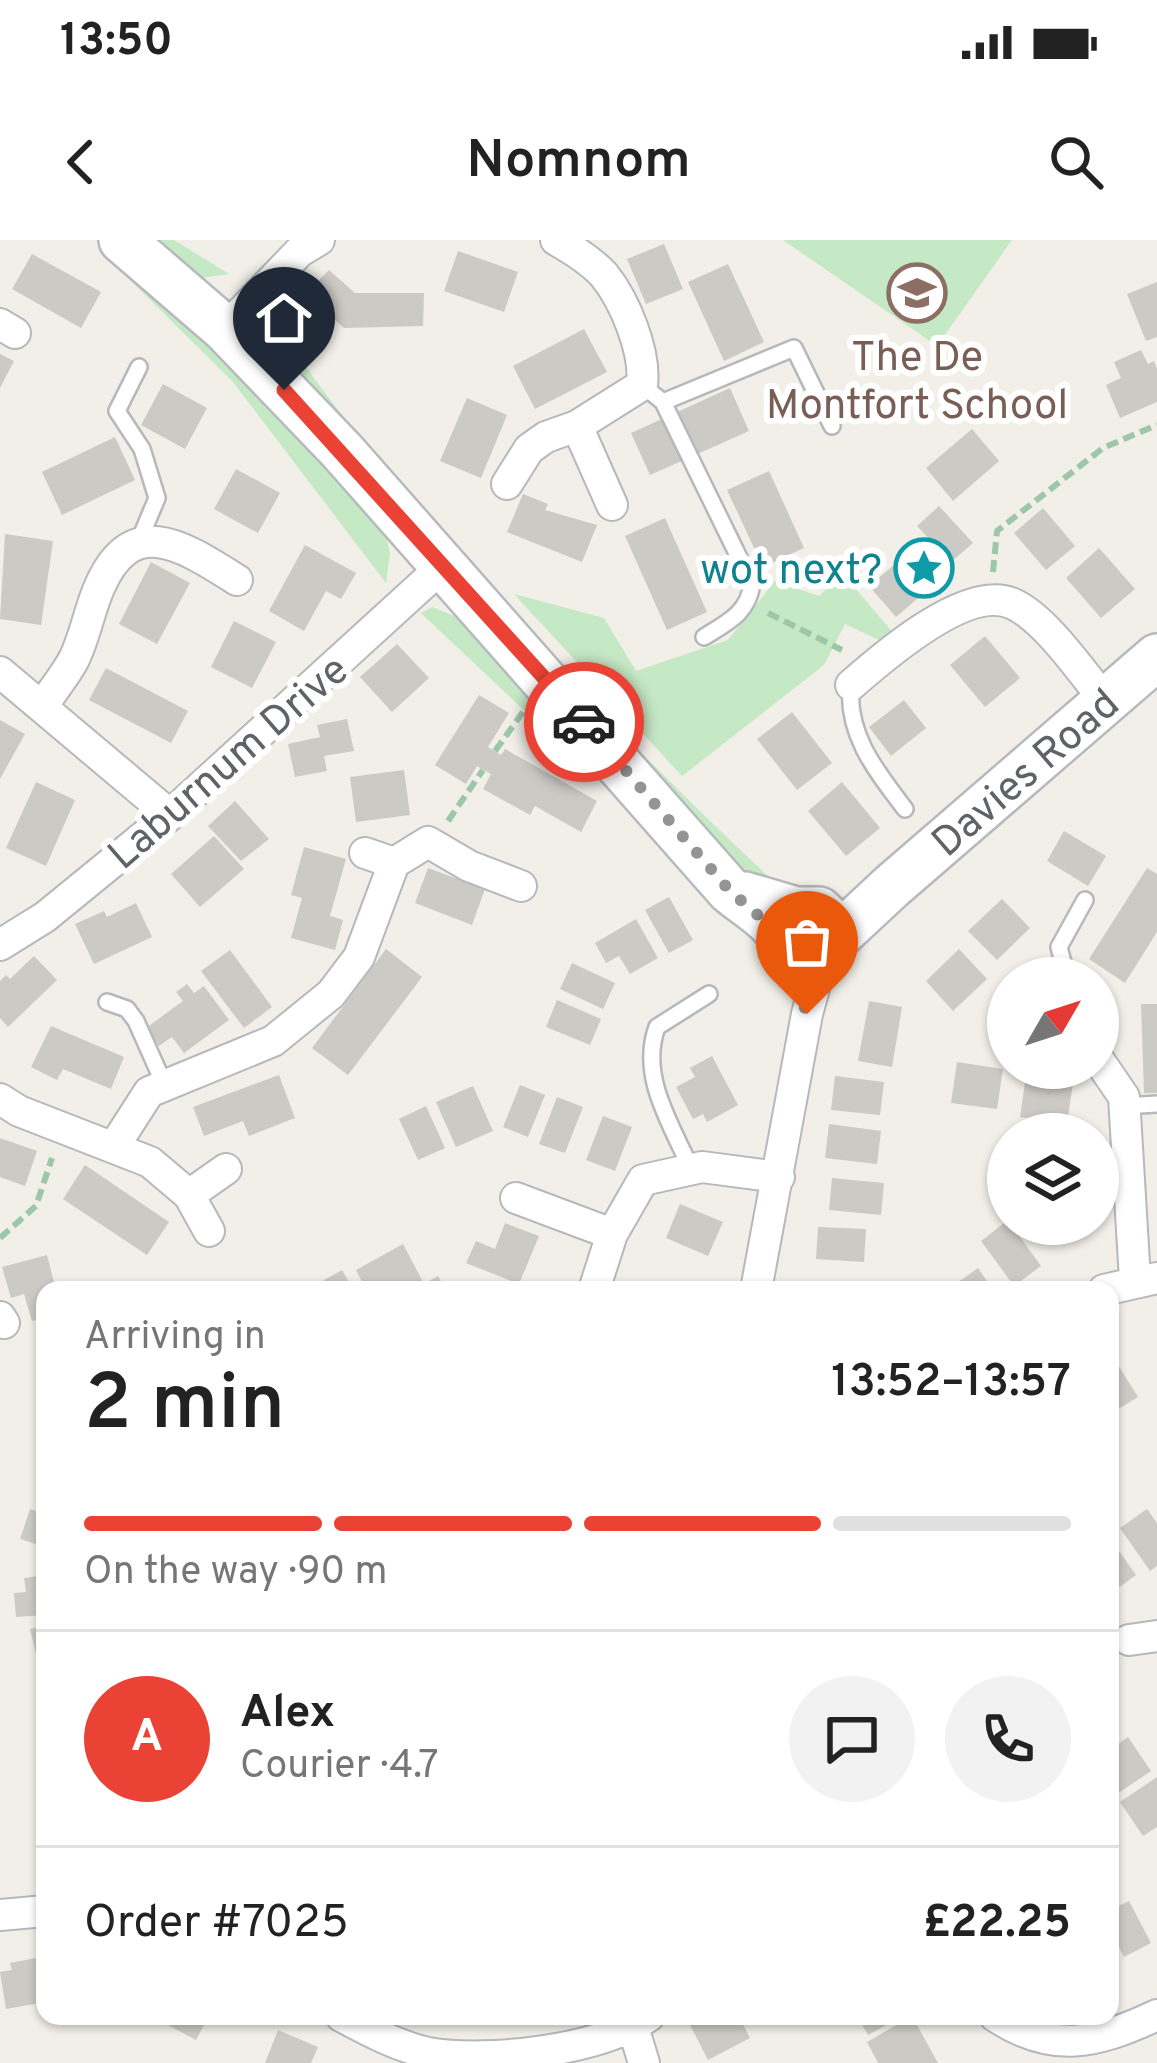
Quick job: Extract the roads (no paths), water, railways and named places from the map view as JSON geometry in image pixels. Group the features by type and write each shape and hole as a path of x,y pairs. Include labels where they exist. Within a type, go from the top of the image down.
{"street":[{"path":"122,240 225,328 444,565 730,891 808,935 807,1014 758,1281"},
{"path":"225,328 285,264 319,240"},
{"path":"507,484 529,448 546,436 652,393 637,346 604,276 556,240"},
{"path":"577,426 612,505"},
{"path":"42,707 74,659 113,560 121,551 139,541 175,546 237,580"},
{"name":"Laburnum Drive","path":"0,945 45,917 170,815 444,565"},
{"path":"862,675 968,604 1010,602 1024,610 1107,703"},
{"name":"Davies Road","path":"808,935 892,886 1157,657"},
{"path":"0,671 170,815"},
{"path":"115,1145 139,1104 164,1084 273,1041 331,994 359,957 379,858 428,842 470,866 521,886"},
{"path":"1119,1089 1124,1097 1146,1279"},
{"path":"0,1099 150,1162 189,1195 209,1232"},
{"path":"189,1195 226,1169"},
{"path":"597,1281 612,1234 644,1180 691,1169 779,1177"},
{"path":"516,1198 612,1234"},
{"path":"0,1916 36,1912"},
{"path":"1012,2025 1043,2042 1098,2039 1157,2015"},
{"path":"352,2025 384,2052 475,2058 519,2055 627,2025"},
{"path":"641,2025 644,2063"}],"lane":[{"path":"704,637 749,603 752,584 652,393 794,348 832,426"},
{"path":"139,367 117,411 142,449 158,497 139,541"},
{"path":"862,675 850,699 860,744 905,809"},
{"path":"1062,957 1059,947 1085,900"},
{"path":"691,1169 657,1090 650,1054 657,1027 709,994"},
{"path":"107,1002 127,1010 136,1021 164,1084"},
{"path":"1124,1106 1157,1104"}],"place":[{"name":"The De Montfort School","path":"917,293"},
{"name":"wot next?","path":"924,568"}]}
